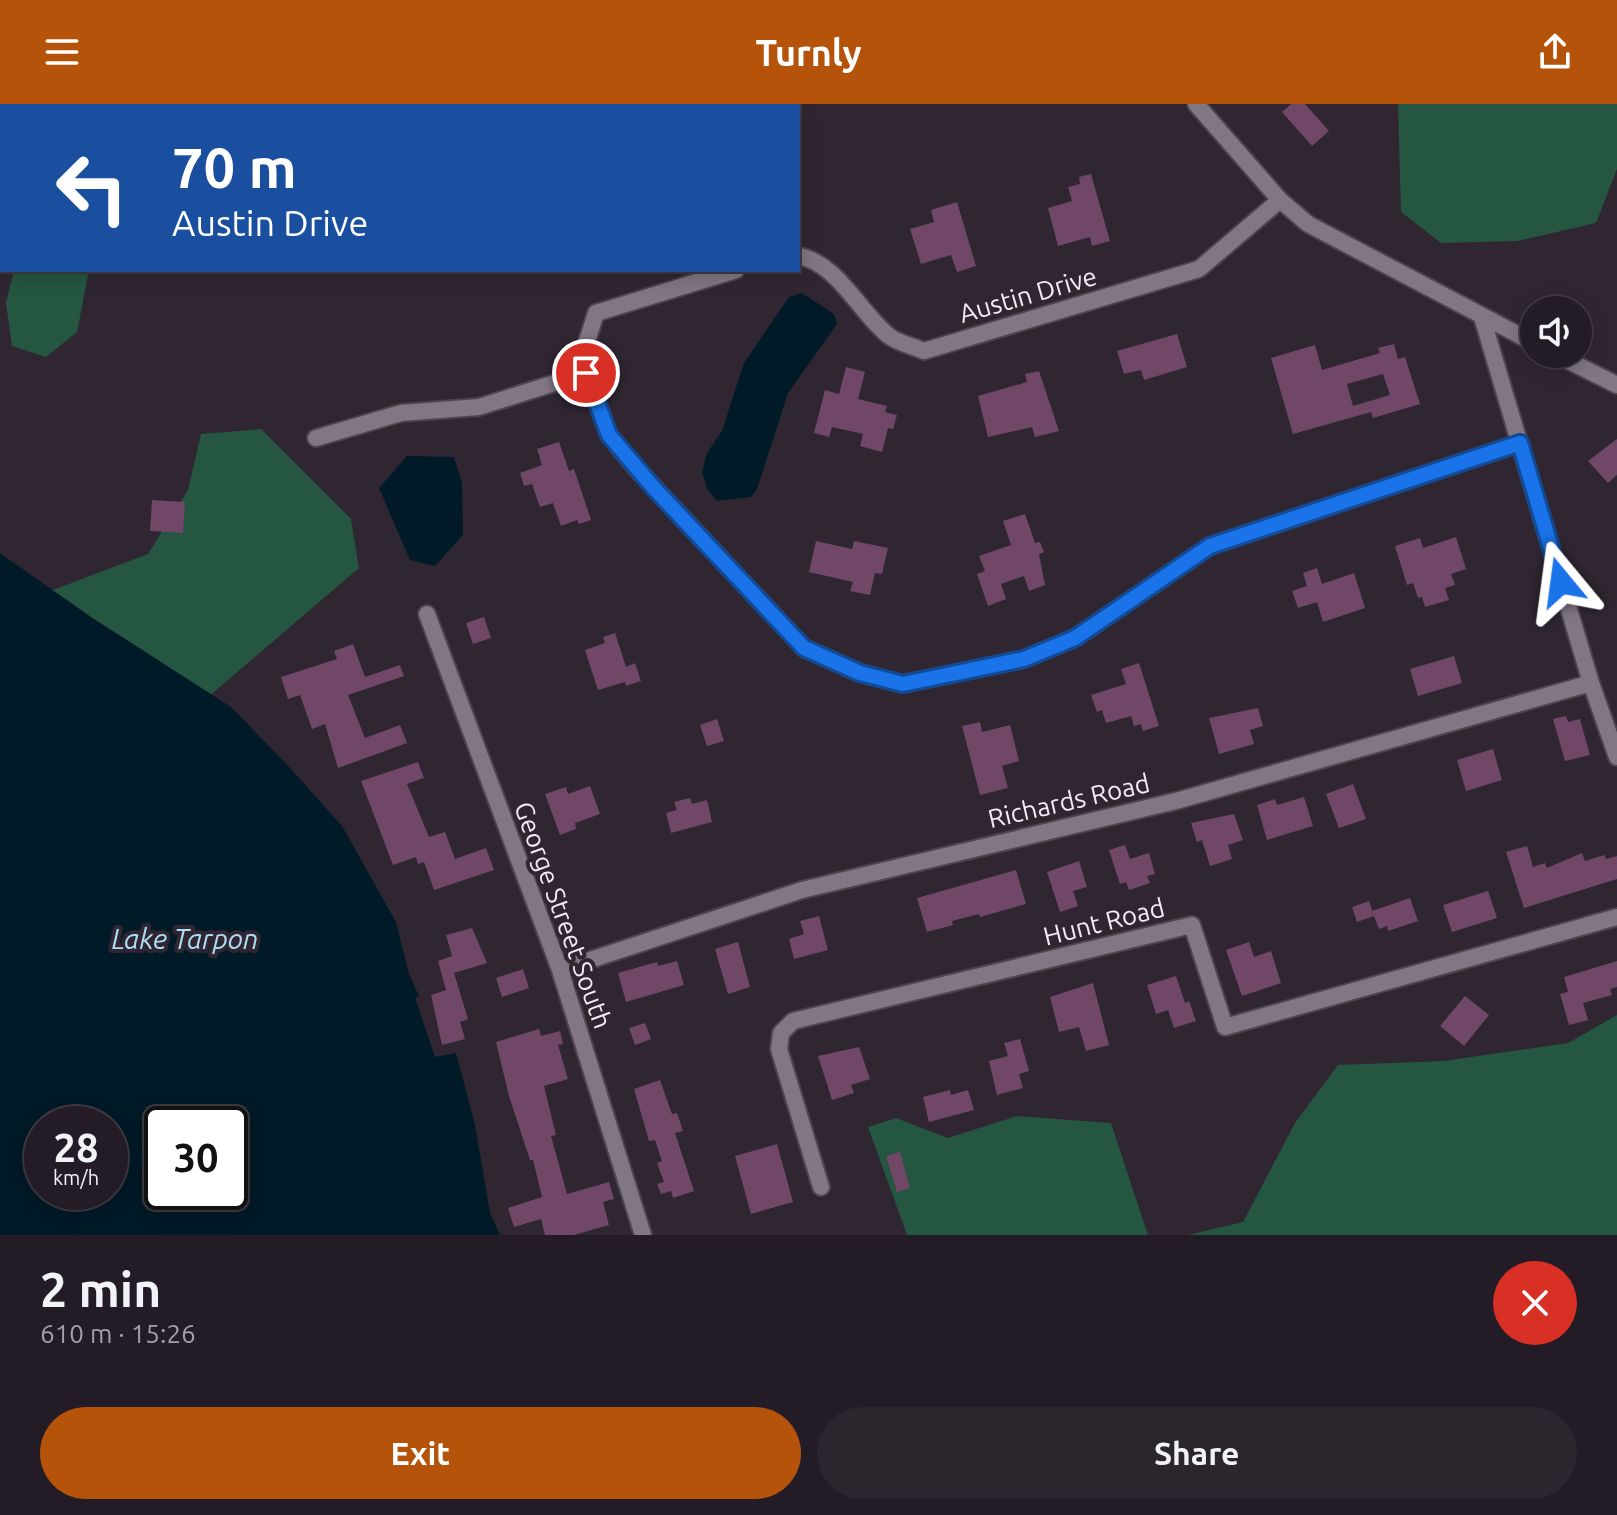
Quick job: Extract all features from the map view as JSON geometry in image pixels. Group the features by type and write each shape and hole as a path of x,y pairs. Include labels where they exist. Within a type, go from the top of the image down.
{"street":[{"path":"1196,104 1280,200 1308,224 1520,336"},
{"name":"Austin Drive","path":"800,256 807,257 825,269 891,338 924,351 1199,269 1280,200"},
{"path":"729,272 596,313 581,360 609,435 656,490 804,648 860,673 903,684 1024,659 1075,638 1210,546 1520,443"},
{"path":"1482,317 1591,683 1617,757"},
{"path":"1583,368 1617,385"},
{"path":"316,438 401,413 479,407 586,373"},
{"name":"George Street South","path":"427,614 560,970 643,1235"},
{"name":"Richards Road","path":"560,970 802,890 1176,801 1591,683"},
{"name":"Hunt Road","path":"821,1187 779,1049 781,1033 793,1021 1192,925 1225,1027 1617,917"}],"green space":[{"path":"1398,104 1617,104 1617,169 1596,223 1517,241 1441,243 1401,212"},
{"path":"14,272 89,272 77,332 46,357 12,346 6,303"},
{"path":"261,429 351,519 359,568 201,703 45,593 148,554 188,490 201,434"},
{"path":"1617,1015 1617,1235 1188,1235 1243,1222 1295,1123 1338,1065 1444,1061 1568,1043"},
{"path":"1017,1116 1111,1123 1148,1235 907,1235 868,1127 896,1118 948,1138"}],"water":[{"path":"802,293 834,314 837,324 788,393 757,489 751,497 717,501 707,489 702,472 707,453 722,431 744,363 789,297"},
{"path":"407,456 454,457 462,483 463,535 435,566 410,560 379,488"},
{"name":"Lake Tarpon","path":"0,553 91,617 231,707 342,826 396,922 409,974 419,996 415,998 435,1057 456,1053 475,1125 490,1213 500,1235 0,1235"}],"building":[{"path":"1291,104 1305,104 1329,131 1312,146 1282,112"},
{"path":"1091,174 1110,241 1092,246 1090,237 1058,246 1048,208 1072,201 1068,187 1080,184 1079,177"},
{"path":"957,202 976,266 957,272 951,255 921,264 910,229 934,222 931,210"},
{"path":"1177,334 1187,367 1144,380 1141,370 1124,374 1117,351"},
{"path":"1394,344 1398,359 1405,357 1420,404 1373,418 1371,412 1293,434 1271,358 1315,345 1322,370 1380,353 1378,348","holes":["1383,374 1390,395 1353,406 1347,384"]},
{"path":"846,367 865,372 858,399 887,406 885,412 897,415 893,429 888,428 882,452 860,446 863,434 832,427 829,437 814,433 825,390 839,394"},
{"path":"1039,371 1059,431 1035,437 1032,427 988,437 978,396 1027,382 1025,374"},
{"path":"1617,439 1617,475 1608,483 1588,461"},
{"path":"559,442 569,471 574,469 591,520 579,524 577,520 561,526 553,503 540,507 532,484 524,486 520,473 542,465 537,449"},
{"path":"152,500 185,502 183,533 150,531"},
{"path":"1025,514 1035,543 1040,542 1044,552 1039,554 1045,585 1029,591 1024,576 1001,584 1006,599 988,606 977,574 985,571 979,556 1011,545 1003,521"},
{"path":"1456,537 1466,569 1451,574 1455,585 1445,588 1449,600 1425,607 1413,583 1407,585 1395,546 1420,538 1423,548"},
{"path":"816,541 852,549 854,541 888,548 882,574 875,573 870,595 850,591 853,582 809,572"},
{"path":"1317,568 1322,584 1354,573 1365,608 1323,622 1317,602 1298,608 1292,591 1307,586 1303,573"},
{"path":"484,617 491,638 473,644 466,623"},
{"path":"615,633 626,667 635,663 641,681 598,690 585,650 605,643 603,637"},
{"path":"353,644 365,677 400,665 404,676 348,695 365,738 400,725 407,743 338,768 325,724 312,729 300,695 288,699 281,677 337,659 334,651"},
{"path":"1454,656 1462,683 1418,696 1410,669"},
{"path":"1139,663 1159,726 1143,731 1141,724 1134,726 1131,716 1106,723 1102,710 1097,712 1091,695 1126,684 1121,669"},
{"path":"1258,708 1263,726 1250,730 1254,744 1219,754 1209,718"},
{"path":"1566,716 1568,722 1580,719 1590,755 1565,761 1553,719"},
{"path":"717,719 724,741 707,746 700,725"},
{"path":"980,722 982,732 1010,725 1019,761 1002,766 1008,788 980,795 962,726"},
{"path":"1493,749 1502,780 1466,791 1457,760"},
{"path":"418,762 424,778 407,784 429,837 445,832 455,859 486,848 494,870 434,890 424,862 418,864 416,857 393,865 361,781"},
{"path":"1353,784 1366,819 1339,828 1326,794"},
{"path":"590,786 600,814 575,823 576,829 560,835 545,794 566,787 568,794"},
{"path":"1304,797 1313,826 1267,840 1257,805 1275,799 1277,805"},
{"path":"690,798 692,804 707,800 712,822 671,833 666,813 677,810 674,802"},
{"path":"1234,814 1243,840 1228,845 1232,859 1210,866 1202,840 1197,842 1191,823"},
{"path":"1125,845 1130,859 1149,853 1155,874 1147,876 1150,883 1129,890 1126,882 1120,884 1109,850"},
{"path":"1527,846 1533,867 1545,863 1547,868 1582,853 1585,861 1604,855 1606,859 1617,856 1617,879 1524,908 1506,852"},
{"path":"1079,861 1087,887 1073,891 1078,906 1060,912 1047,872"},
{"path":"1016,870 1026,904 952,921 953,925 927,932 917,898"},
{"path":"1488,891 1497,918 1452,932 1443,905"},
{"path":"1410,898 1418,921 1388,931 1387,926 1379,929 1372,911"},
{"path":"1369,901 1374,916 1357,922 1352,907"},
{"path":"819,916 828,950 794,959 789,939 804,934 800,921"},
{"path":"472,928 487,963 454,973 468,1019 460,1022 465,1039 442,1045 431,995 446,990 438,961 452,956 446,935"},
{"path":"738,942 750,987 728,994 715,949"},
{"path":"1249,942 1254,957 1271,951 1281,983 1242,996 1226,950"},
{"path":"677,961 684,985 626,1002 618,973 657,962 658,966"},
{"path":"1617,961 1617,987 1610,989 1612,995 1583,1003 1588,1020 1569,1025 1560,994 1568,992 1564,977"},
{"path":"523,969 529,988 502,997 496,978"},
{"path":"1176,976 1185,1003 1189,1001 1196,1021 1174,1028 1168,1010 1156,1014 1147,985"},
{"path":"1093,983 1109,1045 1086,1051 1079,1027 1059,1032 1050,997"},
{"path":"1465,996 1489,1015 1464,1046 1440,1026"},
{"path":"645,1023 651,1039 635,1045 629,1028"},
{"path":"539,1029 541,1036 560,1031 563,1044 558,1045 568,1079 544,1086 556,1135 551,1136 567,1194 609,1182 614,1199 603,1202 609,1225 574,1235 545,1235 541,1219 514,1227 508,1208 542,1197 533,1160 530,1160 509,1096 496,1042"},
{"path":"1020,1039 1029,1071 1019,1074 1023,1088 997,1095 989,1061 1008,1056 1004,1043"},
{"path":"859,1047 870,1079 851,1085 854,1093 832,1100 818,1056"},
{"path":"660,1080 672,1114 677,1113 683,1131 675,1133 694,1191 673,1198 671,1191 661,1194 657,1184 664,1182 657,1163 662,1161 655,1140 649,1141 634,1089"},
{"path":"950,1090 951,1095 968,1090 974,1110 929,1122 923,1097"},
{"path":"777,1144 793,1202 751,1214 735,1156"},
{"path":"900,1152 910,1188 897,1192 886,1156"}],"route":[{"path":"586,373 609,435 653,487 804,648 860,673 903,684 1024,659 1075,638 1210,546 1520,443 1561,582"}]}
